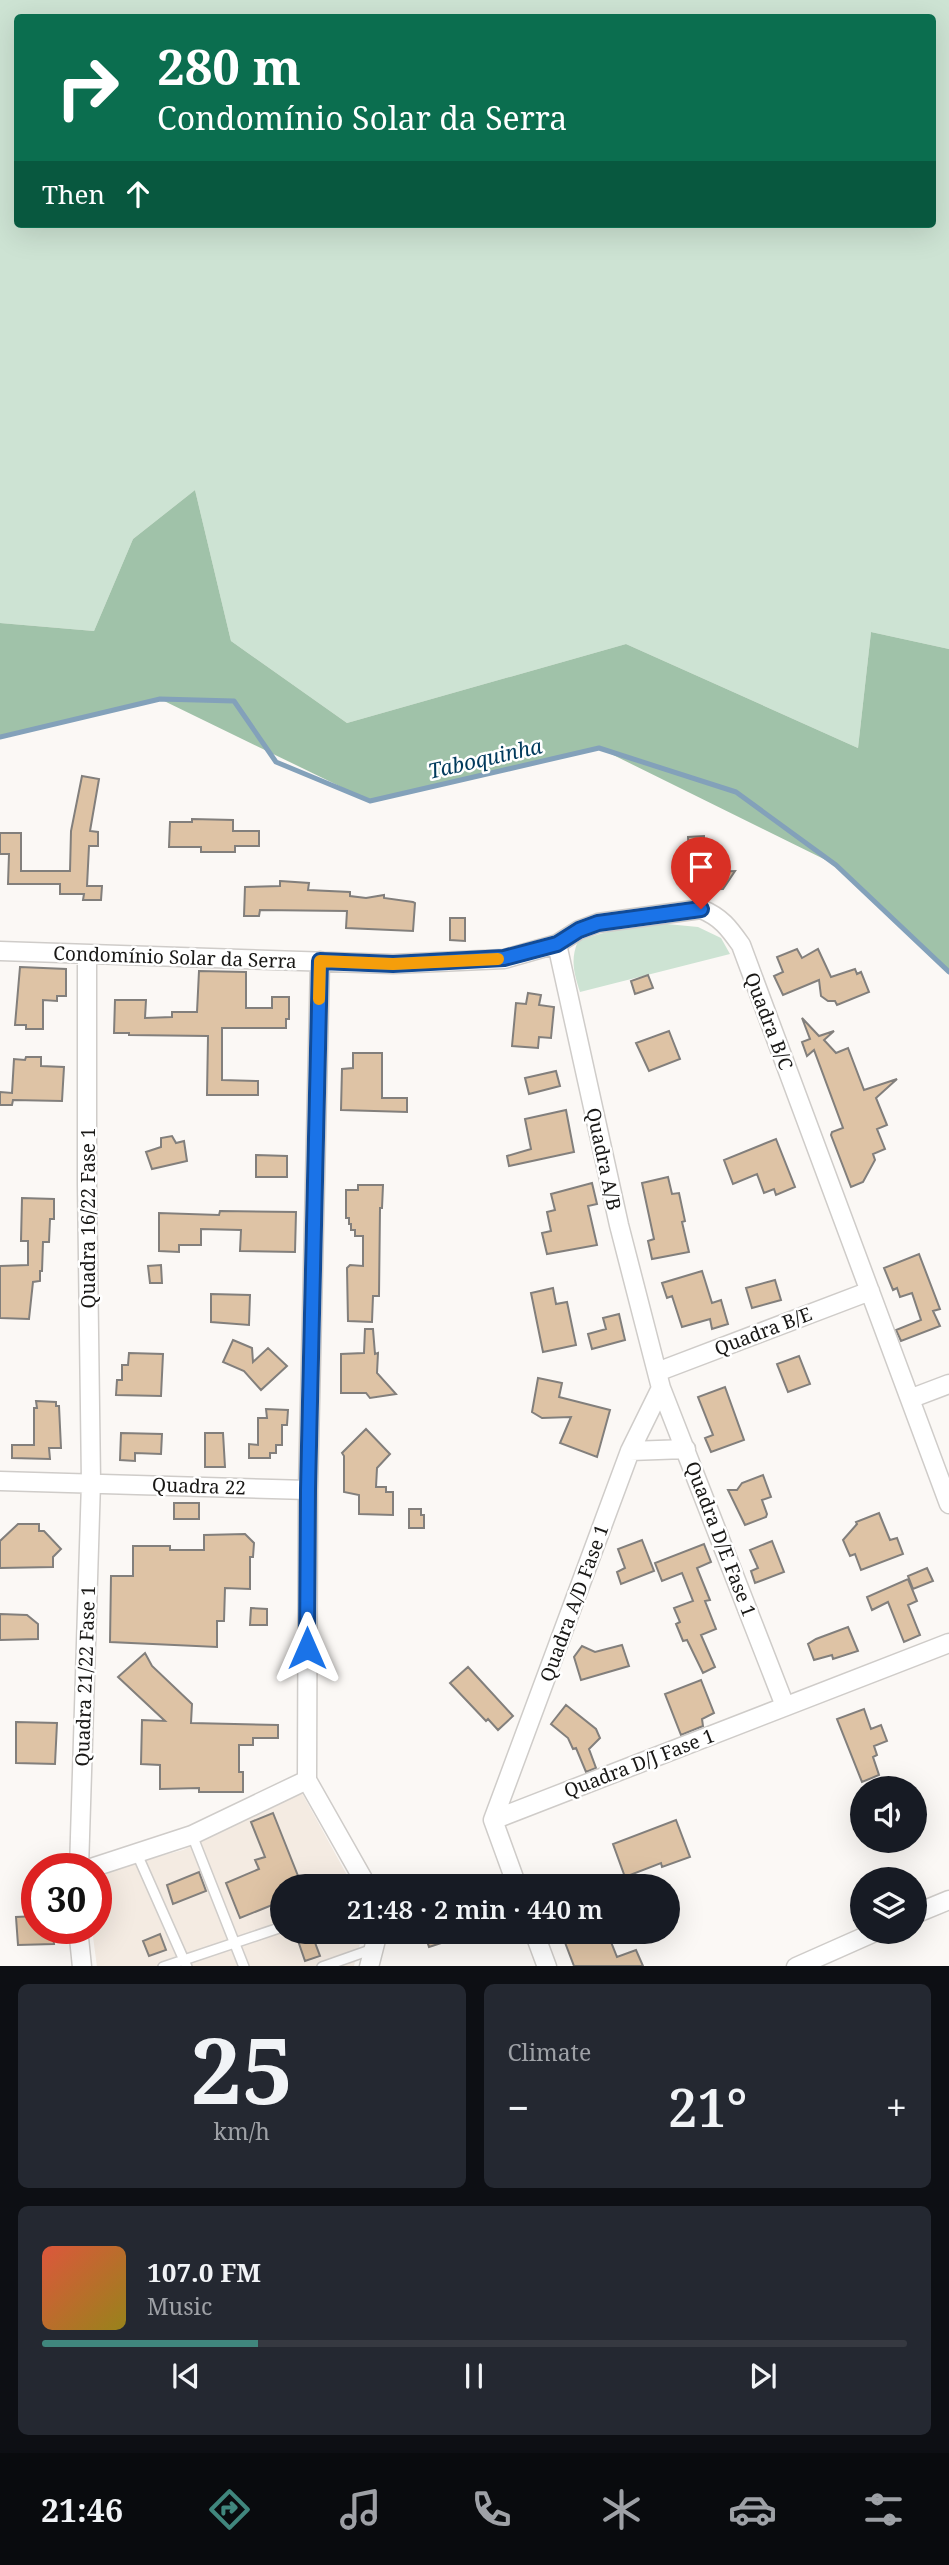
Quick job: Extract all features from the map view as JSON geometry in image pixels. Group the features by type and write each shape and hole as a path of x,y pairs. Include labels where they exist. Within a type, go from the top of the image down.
{"street":[{"name":"Quadra B/C","path":"557,944 579,930 598,923 701,909 727,924 741,945 912,1398 949,1504"},
{"name":"Condomínio Solar da Serra","path":"0,951 393,964 504,958 557,944"},
{"name":"Quadra A/B","path":"557,944 619,1225 659,1380"},
{"name":"Quadra 16/22 Fase 1","path":"87,954 91,1482"},
{"path":"320,961 308,1490 307,1780 360,1874"},
{"name":"Quadra B/E","path":"659,1380 870,1291"},
{"name":"Quadra D/E Fase 1","path":"659,1380 785,1706"},
{"name":"Quadra A/D Fase 1","path":"493,1820 659,1380"},
{"path":"912,1398 949,1384"},
{"path":"630,1451 685,1448"},
{"name":"Quadra 22","path":"0,1481 308,1490"},
{"name":"Quadra 21/22 Fase 1","path":"79,1853 91,1482"},
{"name":"Quadra D/J Fase 1","path":"493,1820 949,1643"},
{"path":"112,1862 192,1835 307,1780"},
{"path":"493,1820 513,1874"},
{"path":"927,1909 949,1900"},
{"path":"796,1966 850,1943"},
{"path":"80,1944 82,1966"},
{"path":"539,1944 547,1966"}],"lane":[{"path":"192,1835 244,1966"},
{"path":"137,1854 185,1963"},
{"path":"163,1966 185,1963 270,1931"},
{"path":"322,1966 373,1949"}],"shaded area":[{"path":"302,1793 346,1874 270,1874 270,1944 360,1944 354,1966 97,1966 94,1944 112,1944 112,1869 183,1850"}],"green space":[{"path":"0,0 949,0 949,649 871,632 858,748 626,644 347,723 231,641 195,490 133,539 94,631 0,623"},
{"path":"195,490 231,641 347,723 626,644 858,748 871,632 949,649 949,972 836,865 599,748 370,801 160,699 0,737 0,623 94,631 133,539"},
{"path":"667,924 698,927 721,938 730,954 580,992 574,967 578,941 622,929"}],"building":[{"path":"82,776 99,779 90,831 98,832 98,846 89,846 87,886 102,886 101,900 83,900 84,894 60,894 60,884 8,884 9,854 0,854 0,833 21,833 21,871 70,871 71,831"},
{"path":"192,819 233,820 233,831 259,831 259,846 235,846 235,852 201,852 201,847 169,847 170,822 192,822"},
{"path":"704,836 705,872 735,871 723,889 691,890 688,837"},
{"path":"280,881 309,883 308,890 350,892 350,896 366,898 384,895 384,898 413,902 413,931 346,928 347,911 260,910 259,916 244,916 245,887 280,886"},
{"path":"450,918 465,918 465,941 450,940"},
{"path":"797,949 802,958 818,949 831,977 855,969 857,974 861,972 869,992 837,1005 835,1001 828,1001 821,996 819,980 783,995 774,976 783,972 777,957"},
{"path":"20,967 66,969 66,996 57,996 57,1001 43,1000 43,1029 26,1029 26,1025 15,1025"},
{"path":"199,971 246,972 246,1008 272,1008 272,997 289,997 289,1019 286,1019 286,1028 222,1028 222,1080 258,1081 258,1095 207,1095 208,1036 114,1033 115,1000 146,1000 145,1018 172,1017 172,1012 197,1012"},
{"path":"648,975 653,988 635,994 631,981"},
{"path":"528,993 541,995 539,1005 554,1007 551,1038 539,1037 538,1048 512,1046 516,1003 526,1004"},
{"path":"802,1018 819,1036 834,1031 824,1040 836,1053 848,1048 864,1090 897,1079 876,1098 887,1125 877,1129 885,1149 873,1154 875,1160 863,1182 851,1187 831,1135 843,1128 814,1050 807,1056 802,1042 810,1039"},
{"path":"669,1031 680,1059 649,1071 636,1043"},
{"path":"353,1053 382,1053 382,1098 407,1098 407,1112 341,1110 342,1069 353,1068"},
{"path":"26,1057 41,1057 41,1066 64,1067 62,1101 13,1100 12,1105 0,1105 0,1092 12,1093 14,1059 25,1060"},
{"path":"556,1071 560,1086 529,1094 525,1078"},
{"path":"566,1110 574,1152 509,1166 507,1156 531,1149 525,1119"},
{"path":"172,1136 176,1143 184,1141 187,1161 152,1169 146,1152 161,1147 161,1138"},
{"path":"776,1139 795,1187 776,1195 774,1189 764,1193 757,1174 733,1184 724,1160"},
{"path":"256,1155 287,1156 287,1177 256,1177"},
{"path":"668,1177 672,1194 679,1193 689,1252 652,1259 648,1241 654,1239 642,1183"},
{"path":"592,1183 597,1204 588,1206 597,1245 547,1254 542,1233 551,1231 547,1212 555,1210 551,1194"},
{"path":"358,1185 383,1185 380,1208 379,1296 373,1296 372,1322 348,1321 347,1268 350,1265 363,1266 363,1236 355,1236 349,1218 346,1218 346,1190 358,1190"},
{"path":"22,1198 54,1199 54,1219 50,1219 49,1242 43,1242 40,1281 33,1282 29,1319 0,1318 0,1266 28,1265 28,1241 21,1241"},
{"path":"220,1211 296,1212 295,1252 240,1251 241,1230 201,1229 201,1245 179,1245 179,1252 159,1251 159,1213 219,1215"},
{"path":"919,1254 940,1309 933,1311 940,1326 901,1341 896,1330 921,1320 912,1293 900,1297 897,1288 893,1290 884,1268"},
{"path":"161,1265 162,1283 150,1283 148,1266"},
{"path":"702,1271 712,1303 721,1300 728,1324 712,1329 710,1319 682,1327 672,1296 667,1298 662,1283"},
{"path":"775,1280 781,1300 752,1308 746,1288"},
{"path":"553,1288 556,1304 567,1302 576,1345 543,1352 531,1293"},
{"path":"211,1294 250,1295 249,1325 211,1322"},
{"path":"619,1314 625,1340 592,1349 588,1334 606,1329 603,1318"},
{"path":"365,1329 373,1329 375,1354 378,1353 377,1373 396,1394 370,1398 366,1393 341,1393 341,1354 364,1353"},
{"path":"233,1340 252,1348 253,1362 268,1348 287,1366 261,1390 244,1371 223,1362"},
{"path":"129,1353 163,1354 161,1396 116,1395 117,1380 122,1380 122,1365 128,1365"},
{"path":"799,1356 810,1384 788,1392 777,1364"},
{"path":"538,1378 562,1383 559,1397 610,1410 597,1457 560,1443 571,1417 542,1418 532,1412"},
{"path":"725,1387 744,1440 711,1452 705,1438 713,1435 698,1397"},
{"path":"36,1401 56,1402 56,1406 59,1406 61,1448 49,1448 50,1459 12,1458 12,1445 34,1445"},
{"path":"266,1409 288,1410 287,1425 282,1425 282,1445 276,1445 276,1453 270,1453 270,1458 249,1458 249,1444 258,1445 258,1418 267,1418"},
{"path":"366,1429 390,1454 377,1468 376,1487 386,1487 386,1492 393,1492 393,1515 359,1514 359,1495 344,1492 342,1453"},
{"path":"121,1433 162,1434 161,1454 135,1453 135,1461 120,1460"},
{"path":"205,1433 223,1433 225,1467 205,1467"},
{"path":"763,1475 771,1497 762,1500 766,1517 745,1525 728,1490 737,1490 742,1483"},
{"path":"174,1503 199,1503 199,1519 174,1519"},
{"path":"409,1509 421,1509 424,1528 409,1528"},
{"path":"879,1513 890,1540 897,1538 903,1554 861,1570 855,1554 850,1556 843,1540 856,1522"},
{"path":"18,1524 39,1524 39,1531 44,1531 61,1549 53,1557 53,1567 0,1568 0,1541"},
{"path":"245,1534 254,1543 253,1557 250,1557 250,1589 225,1588 224,1621 217,1621 217,1647 110,1642 111,1576 133,1576 133,1546 204,1550 204,1535"},
{"path":"642,1540 654,1571 621,1584 617,1572 625,1568 618,1549"},
{"path":"772,1541 784,1572 755,1583 751,1571 758,1568 750,1550"},
{"path":"704,1544 711,1562 697,1568 710,1600 705,1601 716,1629 701,1635 715,1667 703,1673 676,1624 680,1622 674,1608 693,1601 682,1573 662,1581 655,1563"},
{"path":"927,1568 933,1581 913,1589 908,1576"},
{"path":"908,1579 917,1601 908,1605 920,1635 904,1642 888,1602 872,1610 867,1597"},
{"path":"251,1608 267,1609 267,1625 250,1625"},
{"path":"0,1614 27,1615 38,1624 38,1639 0,1640"},
{"path":"848,1627 858,1651 833,1659 832,1655 814,1660 808,1644"},
{"path":"622,1645 629,1666 581,1680 574,1657 582,1646 595,1652"},
{"path":"145,1653 152,1666 192,1704 191,1723 278,1725 278,1738 253,1738 253,1745 239,1745 239,1772 243,1772 243,1792 199,1792 199,1788 160,1789 160,1765 141,1764 142,1720 165,1721 118,1677"},
{"path":"468,1667 513,1716 498,1730 450,1683"},
{"path":"701,1680 714,1713 702,1719 703,1726 681,1735 665,1694"},
{"path":"566,1705 596,1729 600,1738 589,1749 596,1768 586,1772 576,1748 573,1749 568,1738 551,1724"},
{"path":"864,1709 871,1729 881,1725 887,1741 874,1746 877,1755 873,1757 879,1775 860,1776 837,1719"},
{"path":"16,1722 57,1723 55,1764 16,1763"},
{"path":"273,1813 297,1874 270,1874 270,1906 240,1918 226,1883 259,1869 255,1860 265,1857 251,1822"},
{"path":"676,1820 690,1857 662,1867 661,1863 633,1874 624,1874 613,1844"},
{"path":"199,1872 206,1891 173,1904 167,1885"},
{"path":"16,1917 21,1917 21,1944 54,1944 18,1945"},
{"path":"160,1934 166,1950 149,1956 143,1941"},
{"path":"299,1944 316,1944 320,1956 305,1961"},
{"path":"566,1944 612,1944 617,1957 636,1950 643,1966 574,1966"}],"waterway":[{"name":"Taboquinha","path":"0,737 160,699 234,701 276,762 370,801 599,748 736,792 836,865 949,972"}],"slow traffic":[{"path":"319,999 320,961 393,964 498,959"}],"route":[{"path":"307,1648 320,961 393,964 504,958 532,953 557,944 579,930 598,923 701,909"}]}
